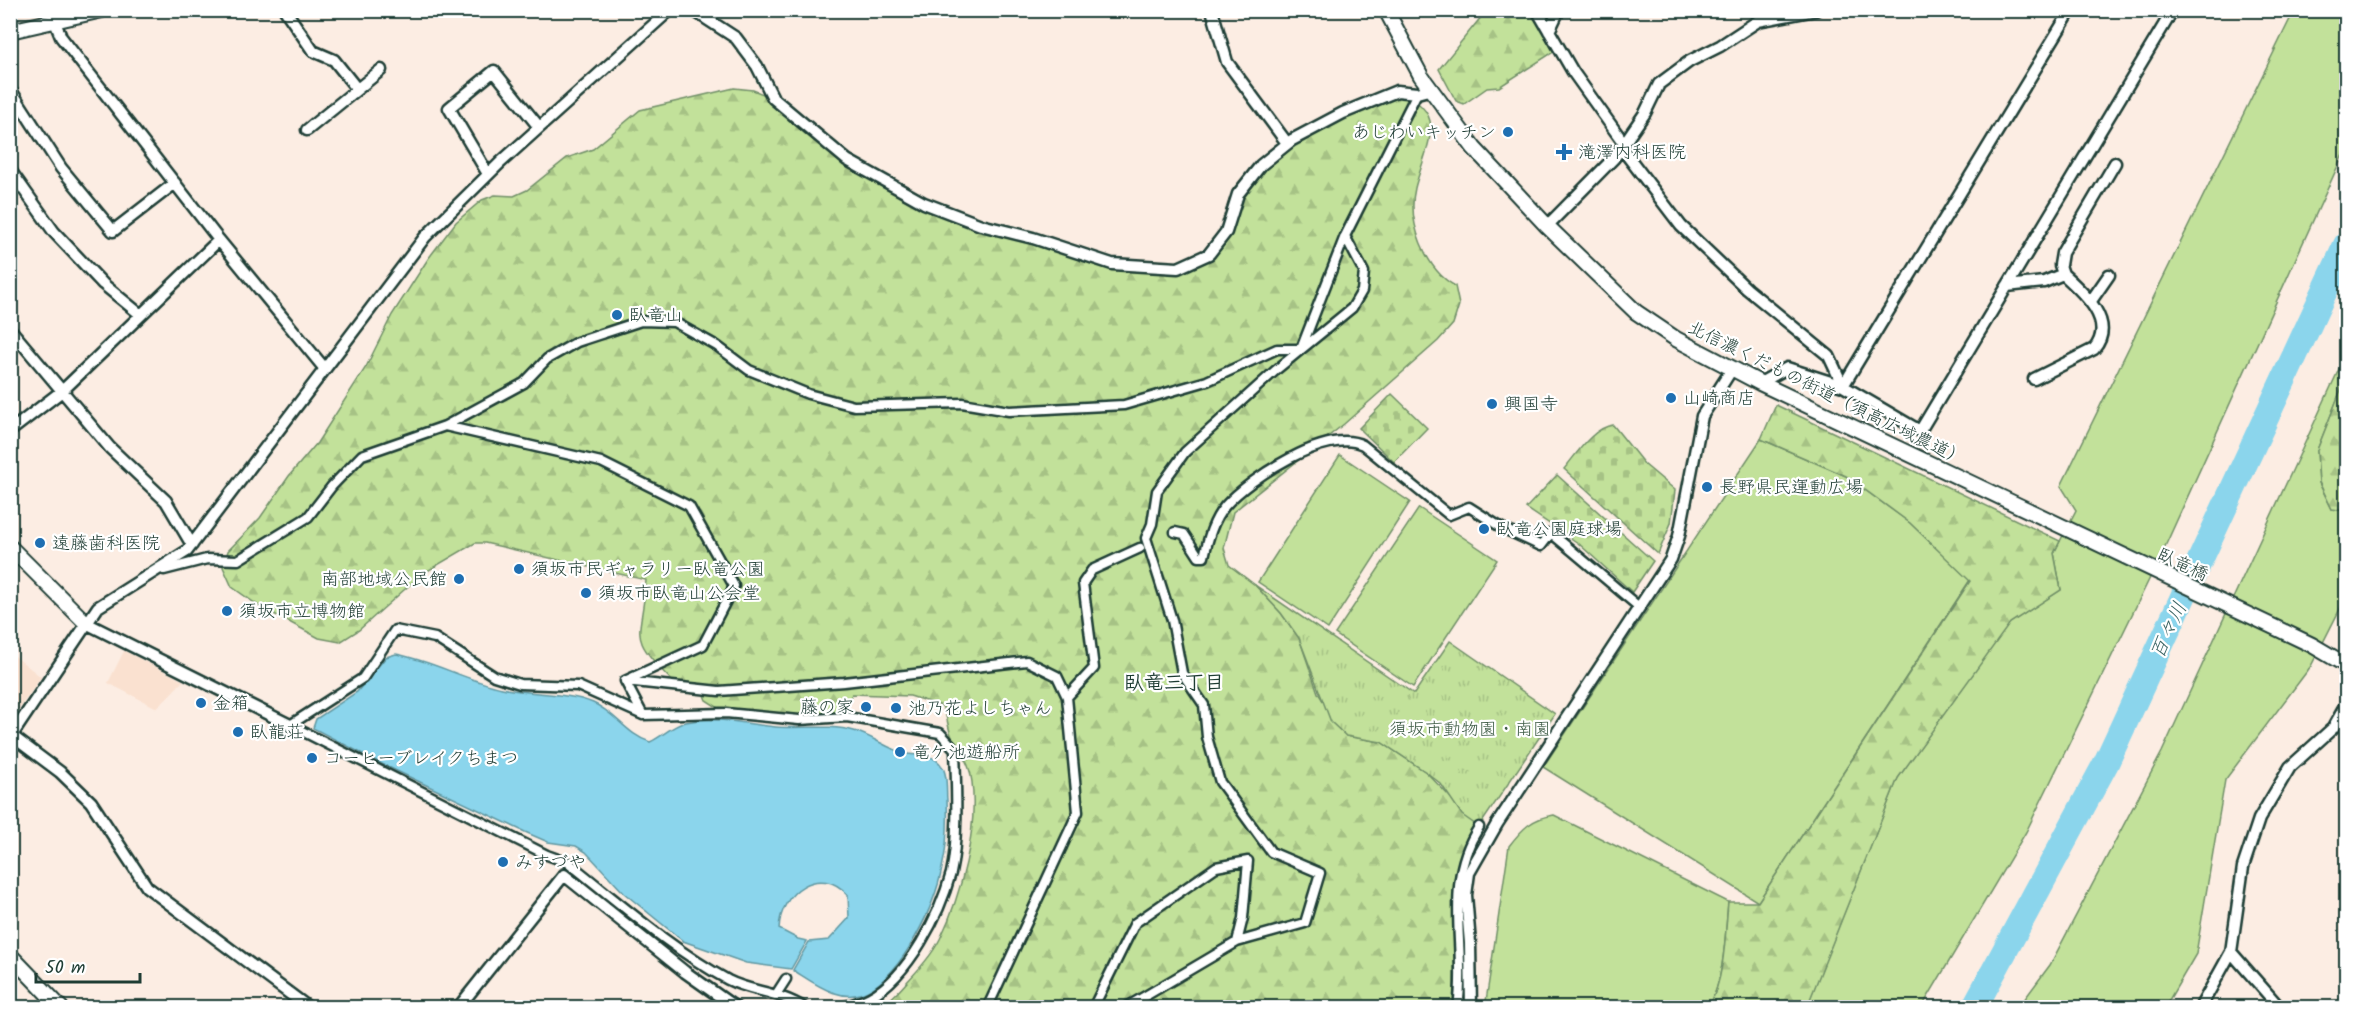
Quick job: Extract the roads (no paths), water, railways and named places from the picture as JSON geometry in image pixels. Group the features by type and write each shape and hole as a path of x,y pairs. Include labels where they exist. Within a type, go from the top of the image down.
{"street":[{"path":"10,31 56,16 102,10"},
{"path":"285,10 313,51 334,60 357,89"},
{"path":"309,1008 147,887 91,802 60,772 11,737 98,607 175,560 192,545 425,237 488,174 670,10"},
{"path":"693,10 736,38 757,66 773,98 847,160 924,203 981,225 1032,238 1112,264 1179,268 1209,255 1226,232 1238,194 1261,165 1287,144 1343,113 1397,91 1417,93 1432,89"},
{"path":"1212,10 1227,62 1287,144"},
{"name":"北信濃くだもの街道（須高広域農道）","path":"1386,10 1421,76 1474,148 1547,226 1636,312 1676,339 1732,369 2038,516"},
{"path":"1537,10 1574,72 1623,142 1623,150 1681,226 1747,289 1829,356 1843,387"},
{"path":"1549,31 1559,10"},
{"path":"1547,226 1614,158 1645,113 1659,84 1690,62 1758,21 1816,10"},
{"path":"1843,387 2071,10"},
{"path":"1760,383 1787,368 1843,387 1920,430 2173,10"},
{"path":"56,16 61,38 219,240 325,369"},
{"path":"307,130 381,70"},
{"path":"488,174 449,108 494,71 539,127"},
{"path":"10,89 61,168 113,231 175,183"},
{"path":"1301,349 1345,236 1417,93"},
{"path":"2034,379 2094,349 2101,342 2102,326 2091,301 2063,274 2060,265 2062,253 2115,163"},
{"path":"10,170 54,232 103,284 141,315"},
{"path":"1125,1008 1237,942 1305,923 1320,873 1271,852 1220,782 1207,736 1204,705 1182,673 1172,620 1146,538 1152,524 1157,491 1185,452 1301,349 1352,308 1362,291 1364,272 1345,236"},
{"path":"10,431 62,391 219,240"},
{"path":"2007,286 2044,282 2063,274"},
{"path":"2091,301 2109,275"},
{"path":"164,570 207,559 238,560 308,517 332,486 362,455 445,426 524,383 547,359 577,342 641,321 674,322 717,346 748,370 807,394 854,406 962,403 1009,411 1124,405 1207,381 1277,349 1301,349"},
{"path":"10,329 110,448 166,501 192,545"},
{"path":"1471,1008 1470,943 1466,896 1469,873 1497,824 1671,559 1680,536 1702,416 1732,369"},
{"path":"445,426 602,462 689,506 734,586 703,645 625,681"},
{"path":"1175,532 1184,534 1198,557 1204,557 1210,531 1224,507 1250,483 1323,443 1353,440 1364,445 1449,515 1469,507 1502,528 1541,546 1551,533 1639,607"},
{"name":"臥竜橋","path":"2038,516 2312,645 2346,665"},
{"path":"10,547 86,623 290,725 380,773 547,855 569,863 692,960 732,982 777,993 805,1008"},
{"path":"1067,698 1094,668 1083,583 1092,570 1140,548"},
{"path":"290,725 363,678 395,630 435,638 494,676 520,684 578,686 643,715 726,713 799,720 847,717 940,733 955,749 951,871 938,911 920,944 887,985 870,998 841,1007"},
{"path":"625,681 719,691 844,682 1027,661 1057,676 1067,698 1078,812 989,1006"},
{"path":"625,681 643,715"},
{"path":"2200,1008 2231,952 2243,867 2259,819 2290,767 2333,728 2346,705"},
{"path":"1458,1008 1461,965 1457,910 1459,878 1467,846 1479,827"},
{"path":"1093,1008 1135,923 1216,867 1248,861 1243,918 1237,942"},
{"path":"458,1008 564,875 685,972 736,1008"},
{"path":"2231,952 2280,1008"},
{"path":"10,955 61,1008"},
{"path":"777,993 786,979"}],"water":[{"path":"396,654 502,688 582,699 601,707 634,734 650,742 686,722 720,720 776,727 844,729 861,733 901,752 934,758 943,768 946,777 946,843 938,883 916,937 881,982 858,995 828,991 793,970 809,942 829,940 849,918 848,895 837,886 826,882 814,882 803,886 786,904 781,916 779,929 807,941 791,969 746,963 683,941 624,893 586,852 576,846 548,842 525,832 382,764 313,728 316,719 357,692 386,657"}],"waterway":[{"name":"百々川","path":"1974,1008 2106,763 2346,245"}],"place":[{"name":"あじわいキッチン","path":"1508,132"},
{"name":"滝澤内科医院","path":"1564,152"},
{"name":"臥竜山","path":"617,315"},
{"name":"山崎商店","path":"1671,398"},
{"name":"興国寺","path":"1492,404"},
{"name":"長野県民運動広場","path":"1707,487"},
{"name":"臥竜公園庭球場","path":"1484,529"},
{"name":"遠藤歯科医院","path":"40,543"},
{"name":"須坂市民ギャラリー臥竜公園","path":"519,569"},
{"name":"南部地域公民館","path":"459,579"},
{"name":"須坂市臥竜山公会堂","path":"586,593"},
{"name":"須坂市立博物館","path":"227,611"},
{"name":"金箱","path":"201,703"},
{"name":"藤の家","path":"866,707"},
{"name":"池乃花よしちゃん","path":"896,708"},
{"name":"臥龍荘","path":"238,732"},
{"name":"竜ケ池遊船所","path":"900,752"},
{"name":"コーヒーブレイクちまつ","path":"312,758"},
{"name":"みすづや","path":"503,862"}],"district":[{"name":"臥竜三丁目","path":"1174,682"}],"park label":[{"name":"須坂市動物園・南園","path":"1470,729"}]}
